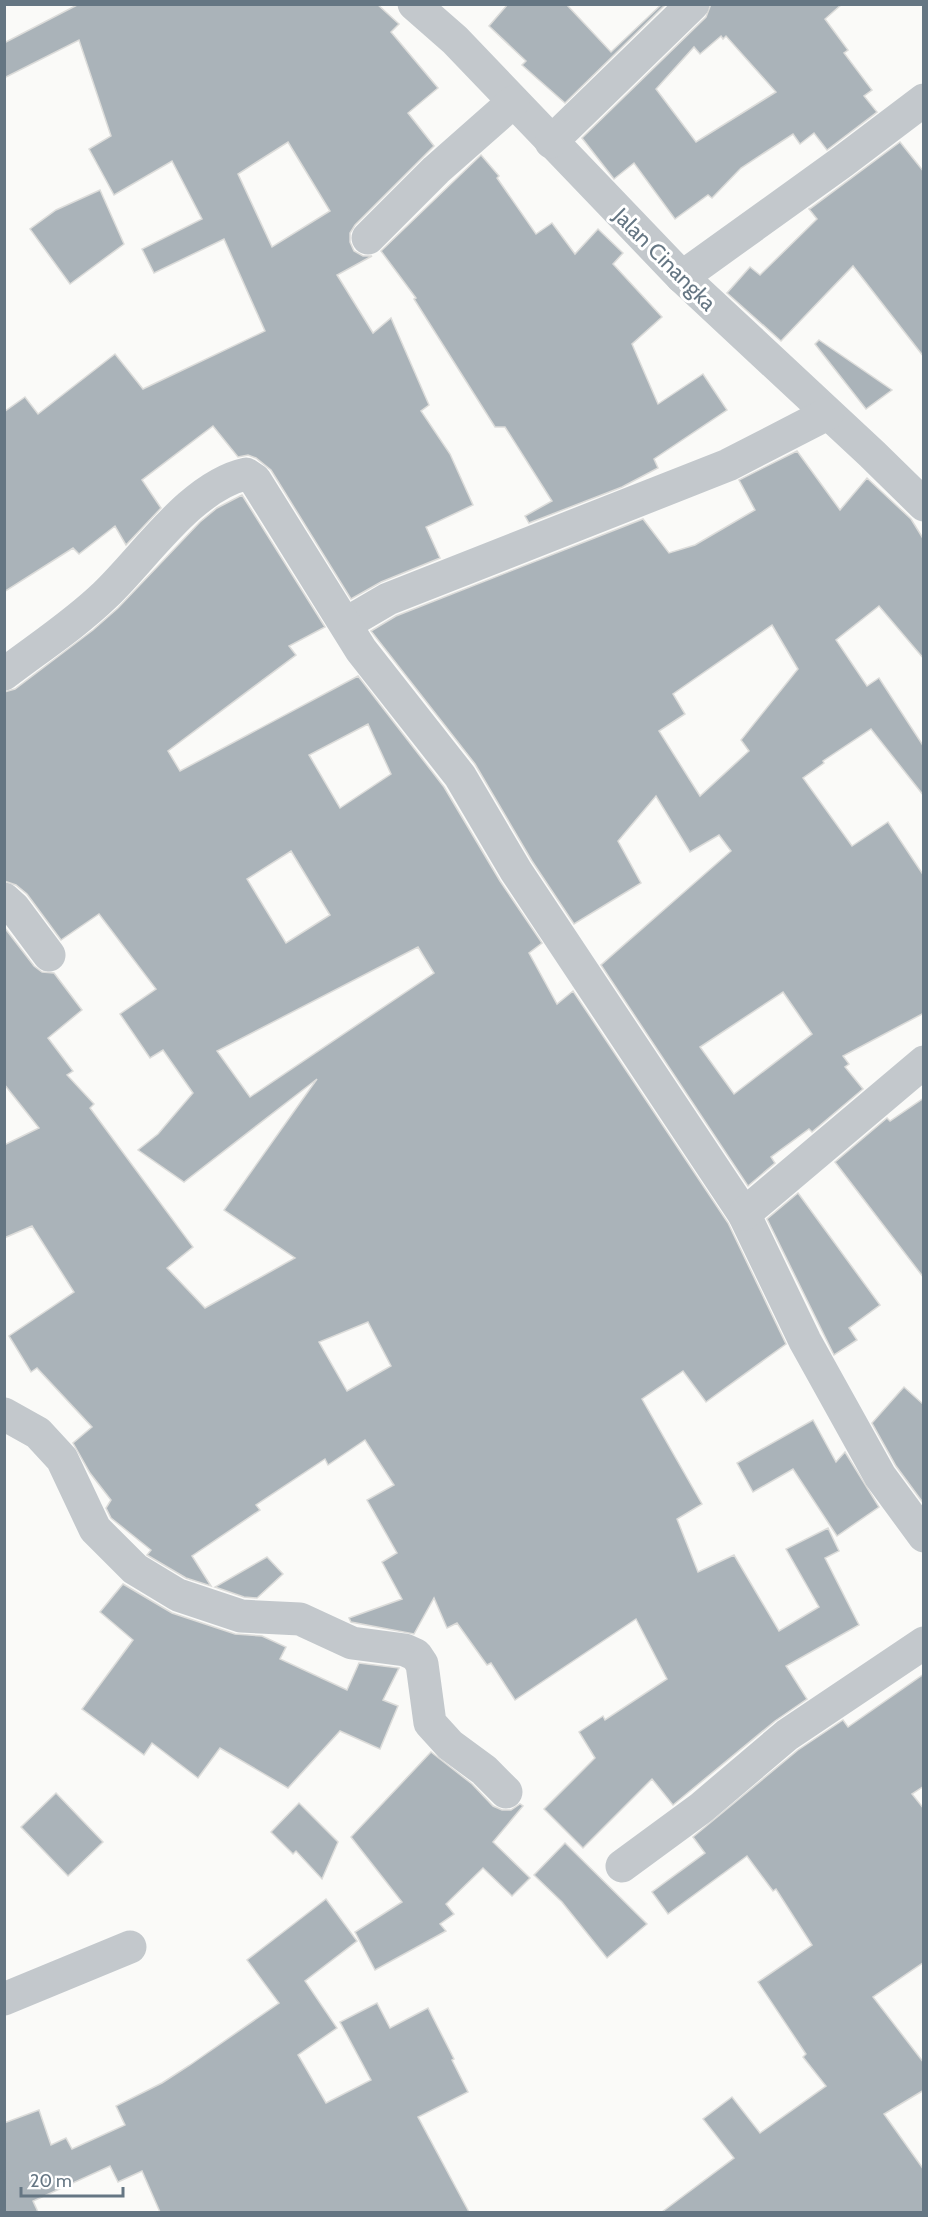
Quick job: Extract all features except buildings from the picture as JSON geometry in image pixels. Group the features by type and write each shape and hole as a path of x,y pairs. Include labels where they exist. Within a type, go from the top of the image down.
{"street":[{"name":"Jalan Cinangka","path":"414,4 455,40 681,277 924,505"},
{"path":"551,142 693,4"},
{"path":"681,277 842,162 924,100"},
{"path":"368,238 436,170 513,102"},
{"path":"347,623 388,599 728,465 827,414"},
{"path":"4,674 104,596 190,506 229,478 246,474 255,480 347,623 361,650 460,776 516,871 575,956 744,1214 805,1341 880,1476 924,1536"},
{"path":"4,899 14,908 49,955"},
{"path":"744,1214 924,1062"},
{"path":"4,1414 38,1433 62,1459 95,1529 135,1569 178,1595 241,1616 300,1619 352,1643 405,1650 416,1655 422,1664 430,1723 450,1745 484,1770 506,1792"},
{"path":"622,1866 701,1808 788,1735 924,1643"},
{"path":"4,1999 130,1947"}]}
